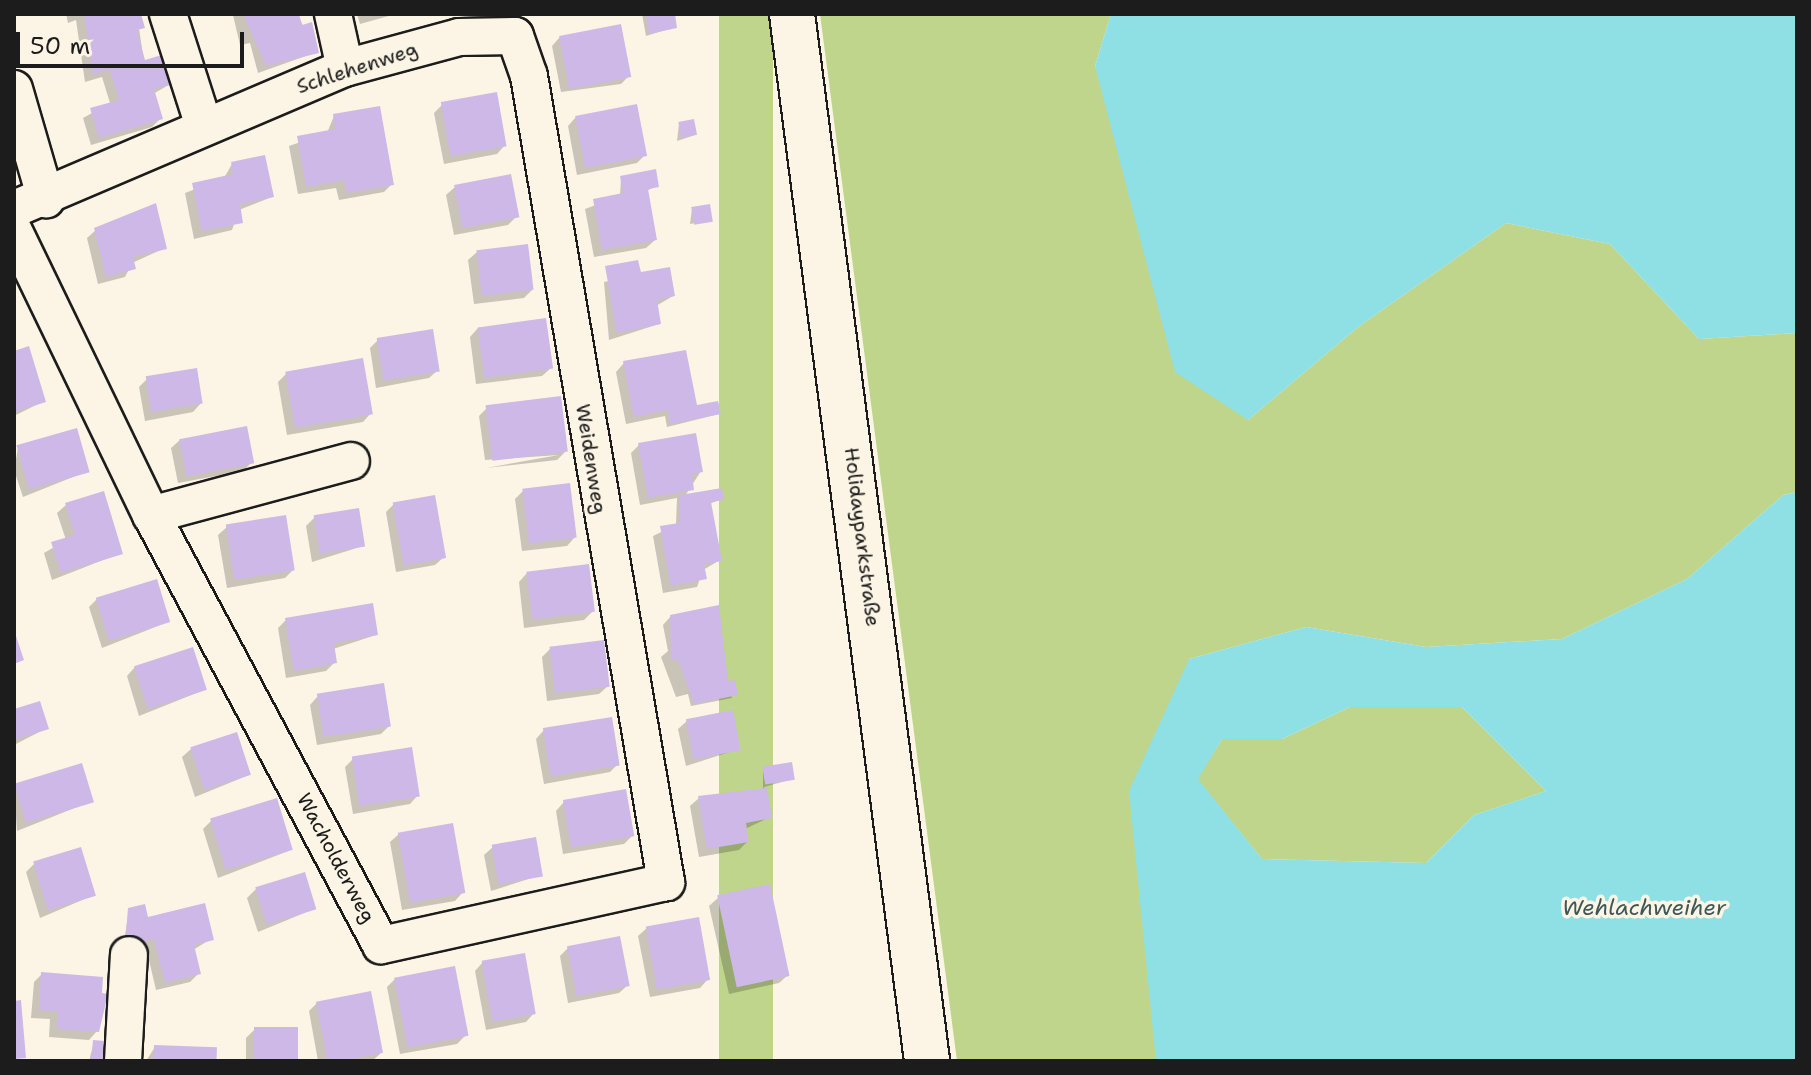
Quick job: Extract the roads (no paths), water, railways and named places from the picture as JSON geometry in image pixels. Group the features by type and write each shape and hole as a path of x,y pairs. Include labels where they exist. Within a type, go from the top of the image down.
{"main road":[{"name":"Holidayparkstraße","path":"792,14 927,1061"}],"street":[{"path":"168,14 203,123"},
{"path":"333,14 345,68"},
{"name":"Schlehenweg","path":"14,89 30,204 203,123 345,68 459,37 515,36"},
{"name":"Weidenweg","path":"515,36 529,76 666,882"},
{"name":"Wacholderweg","path":"14,231 151,515 381,945 666,882"},
{"path":"151,515 351,461"},
{"path":"123,1061 129,955"}],"water":[{"path":"1111,14 1797,14 1797,333 1699,339 1610,244 1506,223 1358,327 1248,420 1175,372 1095,66"},
{"name":"Wehlachweiher","path":"1797,492 1797,1061 1156,1061 1129,791 1189,659 1306,627 1426,647 1562,639 1687,579 1783,495","holes":["1350,707 1462,707 1546,791 1474,815 1426,863 1262,859 1198,779 1222,739 1282,739"]}]}
